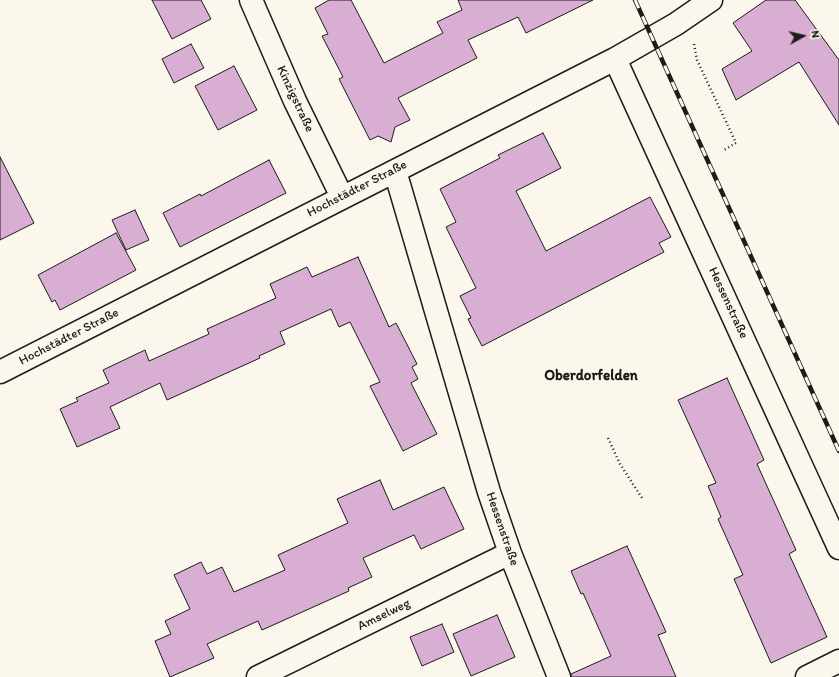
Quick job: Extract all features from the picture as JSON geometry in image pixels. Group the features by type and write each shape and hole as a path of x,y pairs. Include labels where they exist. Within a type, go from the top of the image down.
{"street":[{"name":"Kinzigstraße","path":"251,0 295,101 342,197"},
{"name":"Hochstädter Straße","path":"0,372 615,59 690,15 711,0"},
{"name":"Hessenstraße","path":"615,59 839,548"},
{"name":"Hessenstraße","path":"395,171 489,492 510,553 559,677"},
{"name":"Amselweg","path":"258,677 510,553"},
{"path":"806,677 839,661"}],"path":[{"path":"690,15 697,60 736,144 724,150"},
{"path":"608,438 620,464 642,498"}],"building":[{"path":"152,0 201,0 211,19 172,39"},
{"path":"329,0 351,0 384,63 443,33 437,22 462,10 458,0 593,0 526,33 518,17 468,40 477,58 398,98 410,120 395,127 391,142 378,136 370,140 339,79 343,77 322,36 328,34 315,8"},
{"path":"766,0 795,0 839,60 839,125 799,62 736,100 722,69 752,51 733,23"},
{"path":"191,44 204,68 174,83 162,59"},
{"path":"234,66 257,110 218,130 195,86"},
{"path":"543,133 561,168 516,191 546,251 650,197 671,237 659,243 664,252 482,346 468,319 471,318 460,296 476,288 446,227 456,222 440,189 500,158 498,155"},
{"path":"0,157 34,223 0,240"},
{"path":"269,160 286,193 180,247 163,213 200,194 201,196"},
{"path":"135,210 149,240 126,250 112,220"},
{"path":"116,233 136,270 60,310 55,300 52,302 38,275"},
{"path":"358,257 389,327 396,323 417,364 412,367 418,379 411,383 437,434 403,451 370,386 380,382 350,322 339,327 331,309 280,332 285,344 259,356 260,358 167,400 160,383 110,407 120,428 77,447 60,409 78,401 76,398 109,383 103,370 145,350 149,361 209,334 207,329 276,298 270,284 307,267 312,277"},
{"path":"727,378 764,460 757,464 796,550 789,554 827,637 771,663 734,579 743,575 718,519 721,517 708,486 716,483 678,400"},
{"path":"380,480 393,510 444,487 464,529 421,549 414,535 363,558 372,577 348,588 349,591 262,630 258,621 207,644 214,658 170,677 155,641 171,634 165,621 190,609 174,575 201,562 207,574 222,567 234,592 285,570 278,555 348,523 337,499"},
{"path":"627,546 666,632 658,635 676,677 571,677 571,674 611,656 583,593 581,594 571,571"},
{"path":"497,615 515,657 471,676 453,634"},
{"path":"442,624 454,652 422,666 410,637"}],"railway":[{"path":"635,0 839,451"}],"district":[{"name":"Oberdorfelden","path":"591,376"}]}
